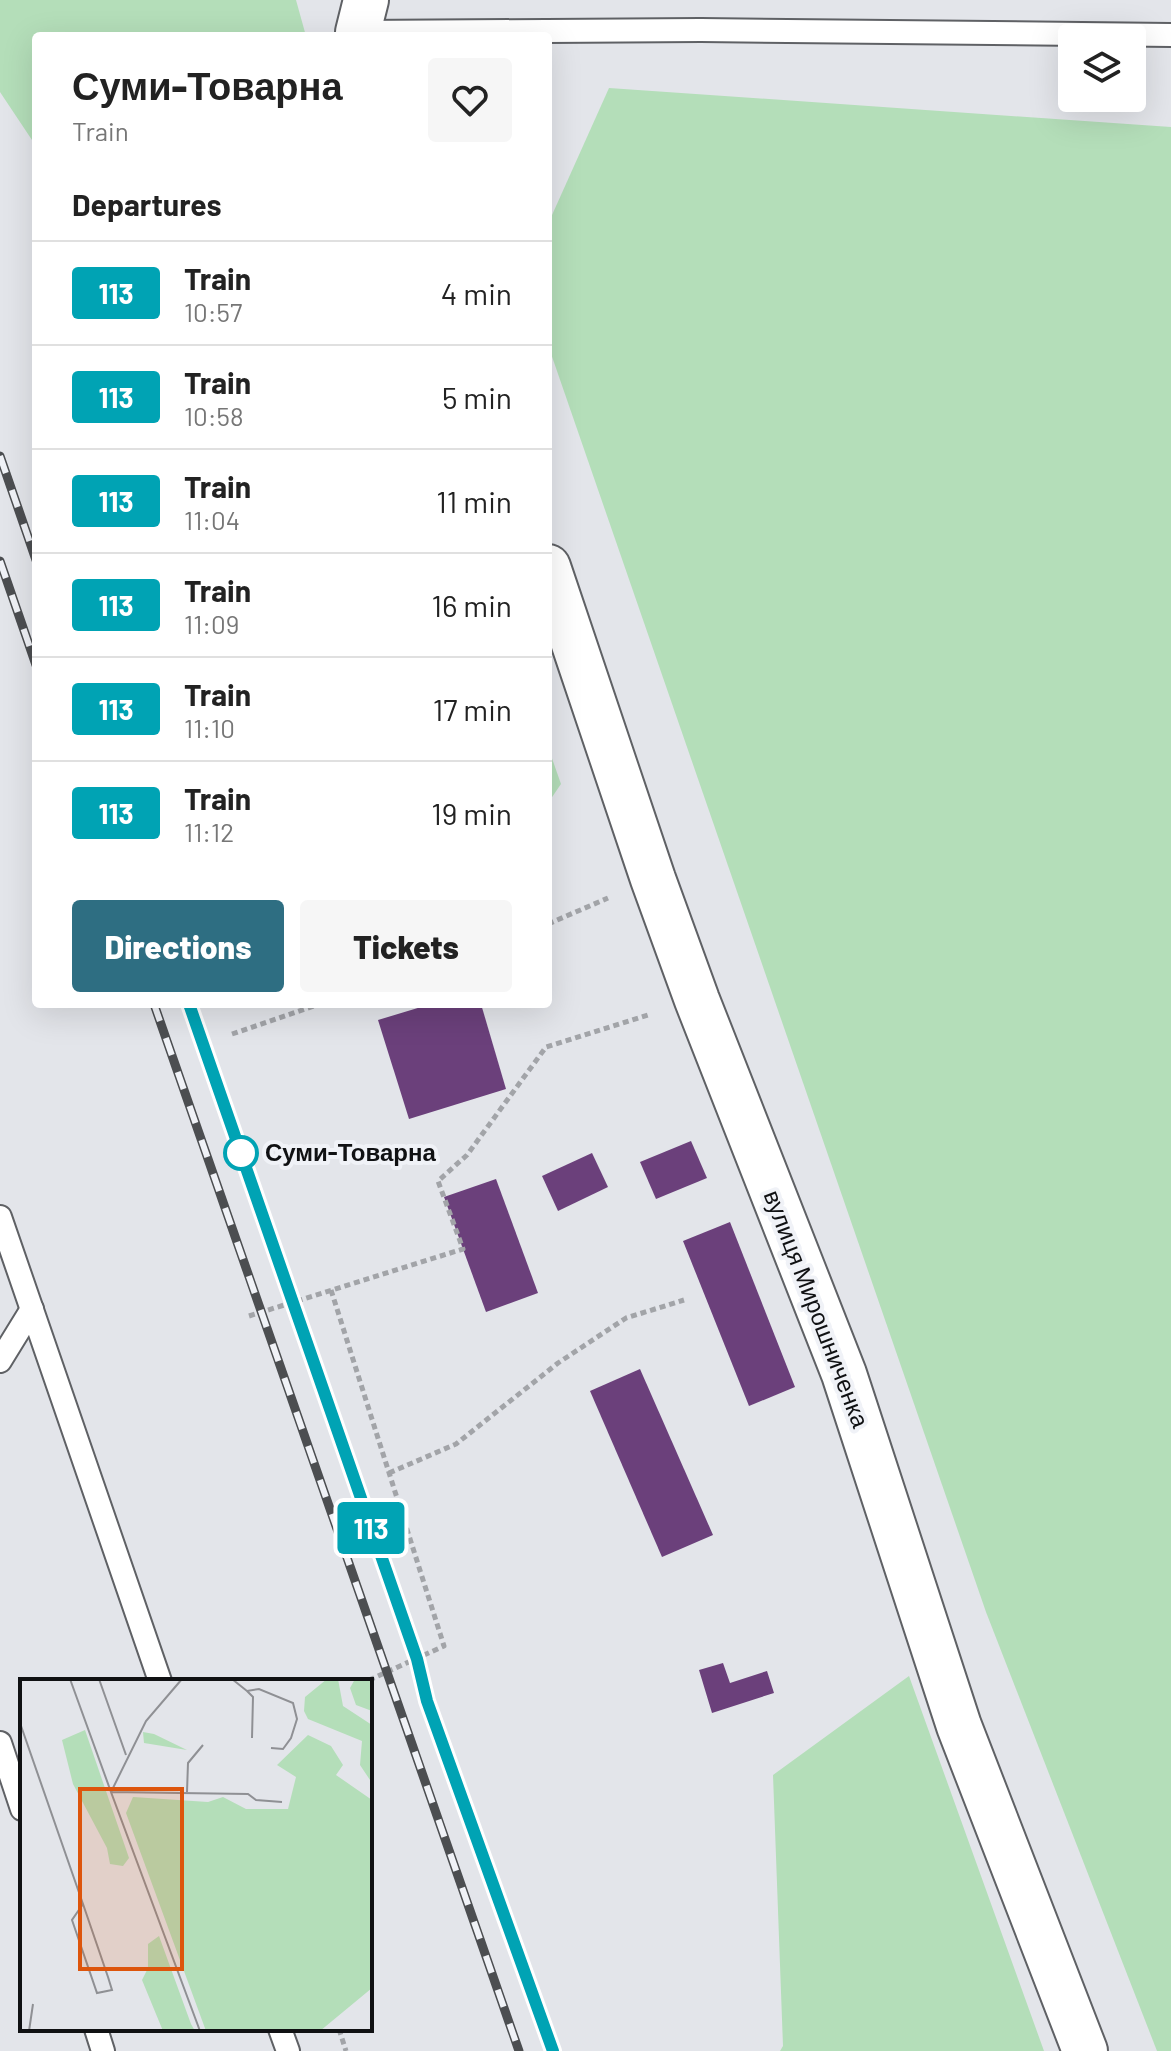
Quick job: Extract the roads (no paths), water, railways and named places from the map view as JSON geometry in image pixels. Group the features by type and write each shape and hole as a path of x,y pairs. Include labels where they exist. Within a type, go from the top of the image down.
{"street":[{"name":"вулиця Мирошниченка","path":"552,579 697,1000 844,1374 959,1726 1085,2051"}],"lane":[{"path":"357,17 701,30 1171,35"},
{"path":"0,1217 159,1679"},
{"path":"0,1361 32,1309"},
{"path":"0,1743 20,1803"},
{"path":"97,2031 103,2051"},
{"path":"281,2031 288,2051"}],"railway":[{"path":"0,456 32,548"},
{"path":"0,561 32,653"},
{"path":"155,1008 519,2051"},
{"path":"191,1008 417,1659 427,1701 553,2051"}],"train":[{"name":"113","path":"190,1008 417,1659 427,1701 553,2051"}],"place":[{"name":"Суми-Товарна","path":"241,1153"}]}
